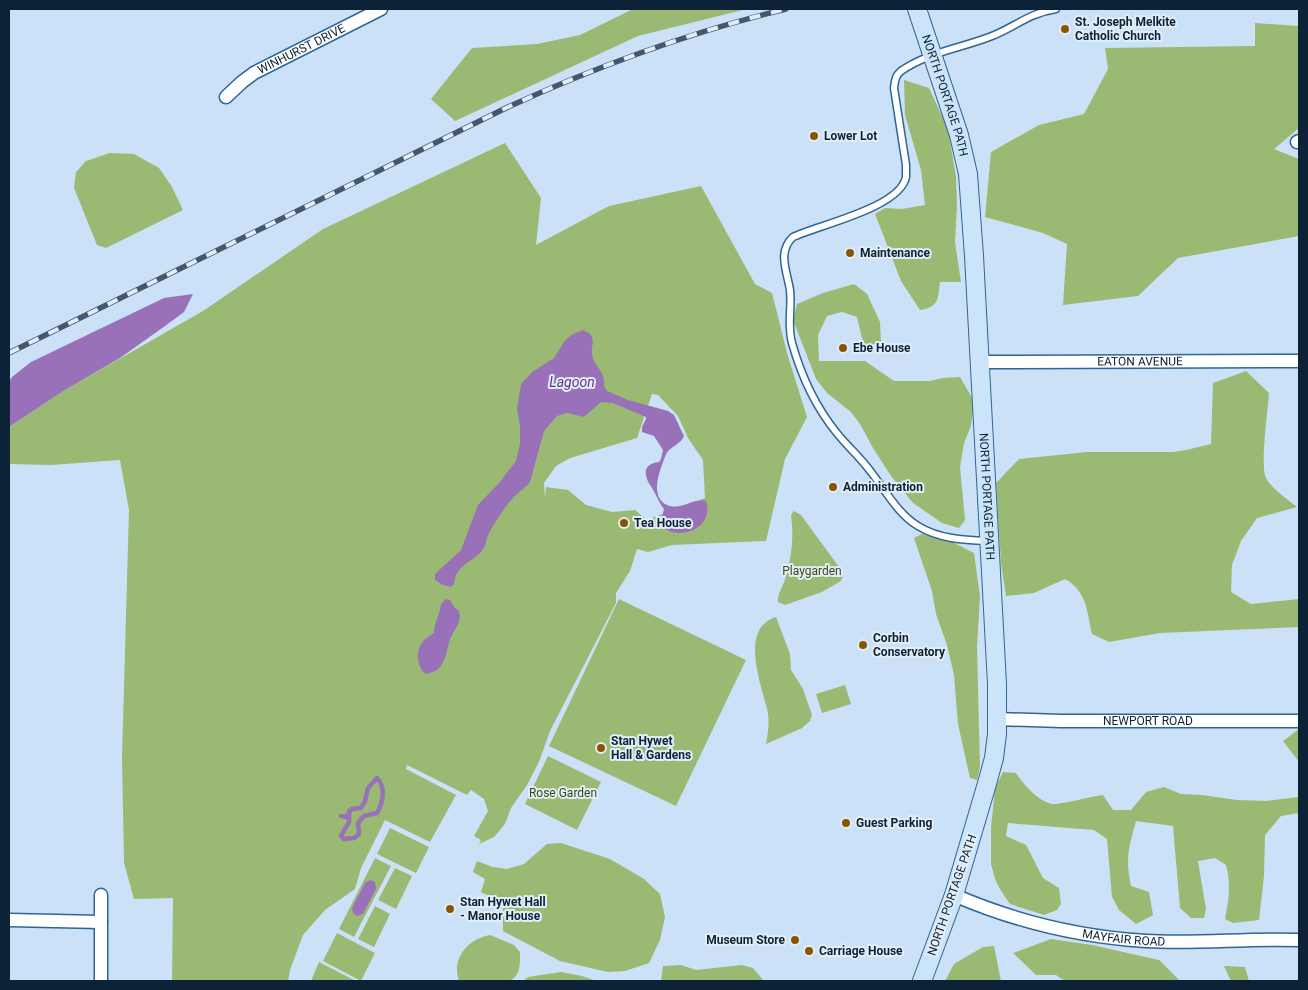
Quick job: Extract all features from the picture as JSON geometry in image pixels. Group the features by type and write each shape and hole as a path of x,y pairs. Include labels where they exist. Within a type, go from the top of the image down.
{"main road":[{"name":"NORTH PORTAGE PATH","path":"917,9 959,135 968,174 990,540 998,719 994,758 988,780 954,895 922,981"}],"street":[{"name":"WINHURST DRIVE","path":"226,97 260,69 381,9"},
{"name":"EATON AVENUE","path":"980,362 1299,361"},
{"name":"NEWPORT ROAD","path":"998,719 1061,721 1299,721"},
{"path":"101,895 101,981"},
{"name":"MAYFAIR ROAD","path":"954,895 1020,920 1100,936 1146,941 1299,940"},
{"path":"9,920 101,922"}],"lane":[{"path":"990,540 963,540 929,532 916,525 905,516 870,470 836,431 811,393 791,342 789,326 790,290 784,258 787,242 793,237 876,205 894,193 906,178 906,165 894,88 896,78 900,72 934,56 994,36 1036,14 1056,9"}],"green space":[{"path":"633,9 747,9 638,36 455,121 431,99 472,48 537,44 580,35"},
{"path":"1255,23 1299,26 1299,128 1274,149 1299,159 1299,236 1178,258 1138,296 1063,305 1067,244 1043,233 985,217 991,152 1039,125 1084,114 1108,69 1105,48 1255,46"},
{"path":"904,80 929,88 948,129 956,177 955,242 961,282 940,282 939,293 934,304 931,307 920,310 901,281 875,214 885,208 902,209 925,205 921,170 905,115"},
{"path":"505,143 541,198 536,245 609,206 701,186 755,284 772,293 787,353 807,417 785,459 766,541 672,545 648,552 637,549 630,571 616,593 616,603 550,731 539,762 527,785 511,808 505,824 494,837 479,844 481,840 474,836 488,811 484,799 471,790 467,795 407,765 406,769 456,795 430,842 385,820 361,868 355,889 325,910 303,935 290,970 288,981 172,981 173,898 134,899 124,863 122,757 129,510 120,460 51,465 9,464 9,427 65,390 203,311 323,229","holes":["652,394 658,395 678,416 688,438 703,460 705,498 647,520 635,510 612,512 586,505 568,490 546,487 545,498 544,483 556,466 570,458 637,438"]},
{"path":"110,153 134,154 159,168 172,187 183,210 106,248 97,245 74,188 76,172 86,161"},
{"path":"854,284 867,294 880,322 881,342 867,347 863,342 857,317 842,312 827,316 818,335 819,361 865,361 894,381 930,381 960,377 974,401 971,426 964,443 960,467 965,520 959,528 942,523 913,503 891,476 851,412 827,393 816,379 793,320 797,304 823,293"},
{"path":"1246,371 1269,393 1264,450 1264,472 1266,478 1276,490 1297,507 1257,518 1241,541 1232,565 1231,592 1251,604 1299,599 1299,627 1160,633 1109,642 1092,634 1082,596 1065,579 1034,593 1006,596 1001,563 996,483 1019,459 1087,452 1173,452 1211,444 1213,383"},
{"name":"Playgarden","path":"794,511 801,515 839,567 843,576 841,581 822,592 785,605 778,602 778,599 791,555 791,515"},
{"path":"922,534 954,543 974,553 980,596 977,648 980,767 977,780 970,778 958,724 954,675 947,645 936,614 932,591 914,538"},
{"path":"619,599 746,660 676,806 549,746"},
{"path":"776,617 790,654 791,670 803,689 812,715 810,721 802,728 766,744 768,718 757,672 755,644 758,632 765,623"},
{"path":"845,685 851,704 822,713 816,694"},
{"path":"1299,729 1299,762 1283,741"},
{"name":"Rose Garden","path":"548,756 601,782 577,830 525,804"},
{"path":"1003,772 1016,773 1036,796 1052,804 1103,795 1113,810 1131,810 1146,792 1164,787 1181,794 1237,800 1266,801 1298,797 1299,793 1299,813 1281,816 1265,835 1264,876 1259,920 1233,923 1225,919 1229,892 1226,865 1215,858 1198,861 1206,909 1204,918 1191,918 1180,908 1173,826 1136,821 1129,853 1129,876 1131,886 1149,892 1153,915 1136,924 1119,910 1112,897 1107,839 1094,830 1008,823 1006,836 1026,845 1043,878 1059,888 1061,904 1057,910 1044,915 1010,904 995,879 991,864 991,828 995,788"},
{"path":"390,828 429,847 416,873 377,854"},
{"path":"561,843 610,859 644,879 660,894 665,917 660,940 649,963 625,971 608,972 560,961 503,931 503,907 500,902 481,892 485,879 473,872 477,861 493,867 507,869 524,864 547,844"},
{"path":"375,858 391,866 354,937 339,929"},
{"path":"395,868 412,876 396,909 378,900"},
{"path":"375,906 390,914 374,947 358,939"},
{"path":"337,933 375,953 361,981 323,961"},
{"path":"490,935 514,945 520,952 519,968 514,978 510,981 459,981 457,965 463,951 468,945"},
{"path":"1051,939 1092,945 1159,960 1180,981 1065,981 1056,975 1036,975 1013,953"},
{"path":"994,946 1001,981 945,981 954,964 983,947"},
{"path":"319,962 356,981 311,981"},
{"path":"681,965 696,970 742,965 753,968 764,981 661,981 663,966"},
{"path":"1224,966 1245,967 1249,981 1231,981"},
{"path":"561,972 597,981 523,981 528,977"}],"water":[{"path":"193,294 184,312 165,326 120,358 65,390 9,427 9,382 12,377 31,362 164,298"},
{"name":"Lagoon","path":"583,330 592,337 593,358 603,376 604,386 607,391 628,400 668,411 674,415 684,436 666,454 658,480 658,494 660,500 672,507 706,501 707,509 704,521 693,530 679,533 672,532 662,526 664,509 647,480 646,472 649,465 659,462 663,450 654,436 642,432 646,417 613,403 601,402 584,417 567,413 557,416 550,424 544,431 530,482 506,506 491,529 485,546 477,556 459,571 454,584 451,587 443,585 435,580 435,574 461,550 478,505 499,483 516,461 520,443 517,409 521,384 532,372 554,358 571,335"},
{"path":"446,599 450,600 459,611 459,622 451,637 443,663 437,670 426,674 419,664 419,648 428,636 434,633 441,604"},
{"path":"370,880 375,882 376,889 363,914 357,916 353,913 352,908 365,883"}],"waterway":[{"path":"341,816 346,817 352,809 361,808 368,788 377,778 383,790 381,805 377,813 364,816 358,823 359,834 354,838 344,839 341,836 349,822 349,811"}],"railway":[{"path":"9,353 508,107 645,51 715,28 786,9"}],"place":[{"name":"St. Joseph Melkite Catholic Church","path":"1065,29"},
{"name":"Lower Lot","path":"814,136"},
{"name":"Maintenance","path":"850,253"},
{"name":"Ebe House","path":"843,348"},
{"name":"Administration","path":"833,487"},
{"name":"Tea House","path":"624,523"},
{"name":"Corbin Conservatory","path":"863,645"},
{"name":"Stan Hywet Hall & Gardens","path":"601,748"},
{"name":"Guest Parking","path":"846,823"},
{"name":"Stan Hywet Hall - Manor House","path":"450,909"},
{"name":"Museum Store","path":"795,940"},
{"name":"Carriage House","path":"809,951"}]}
